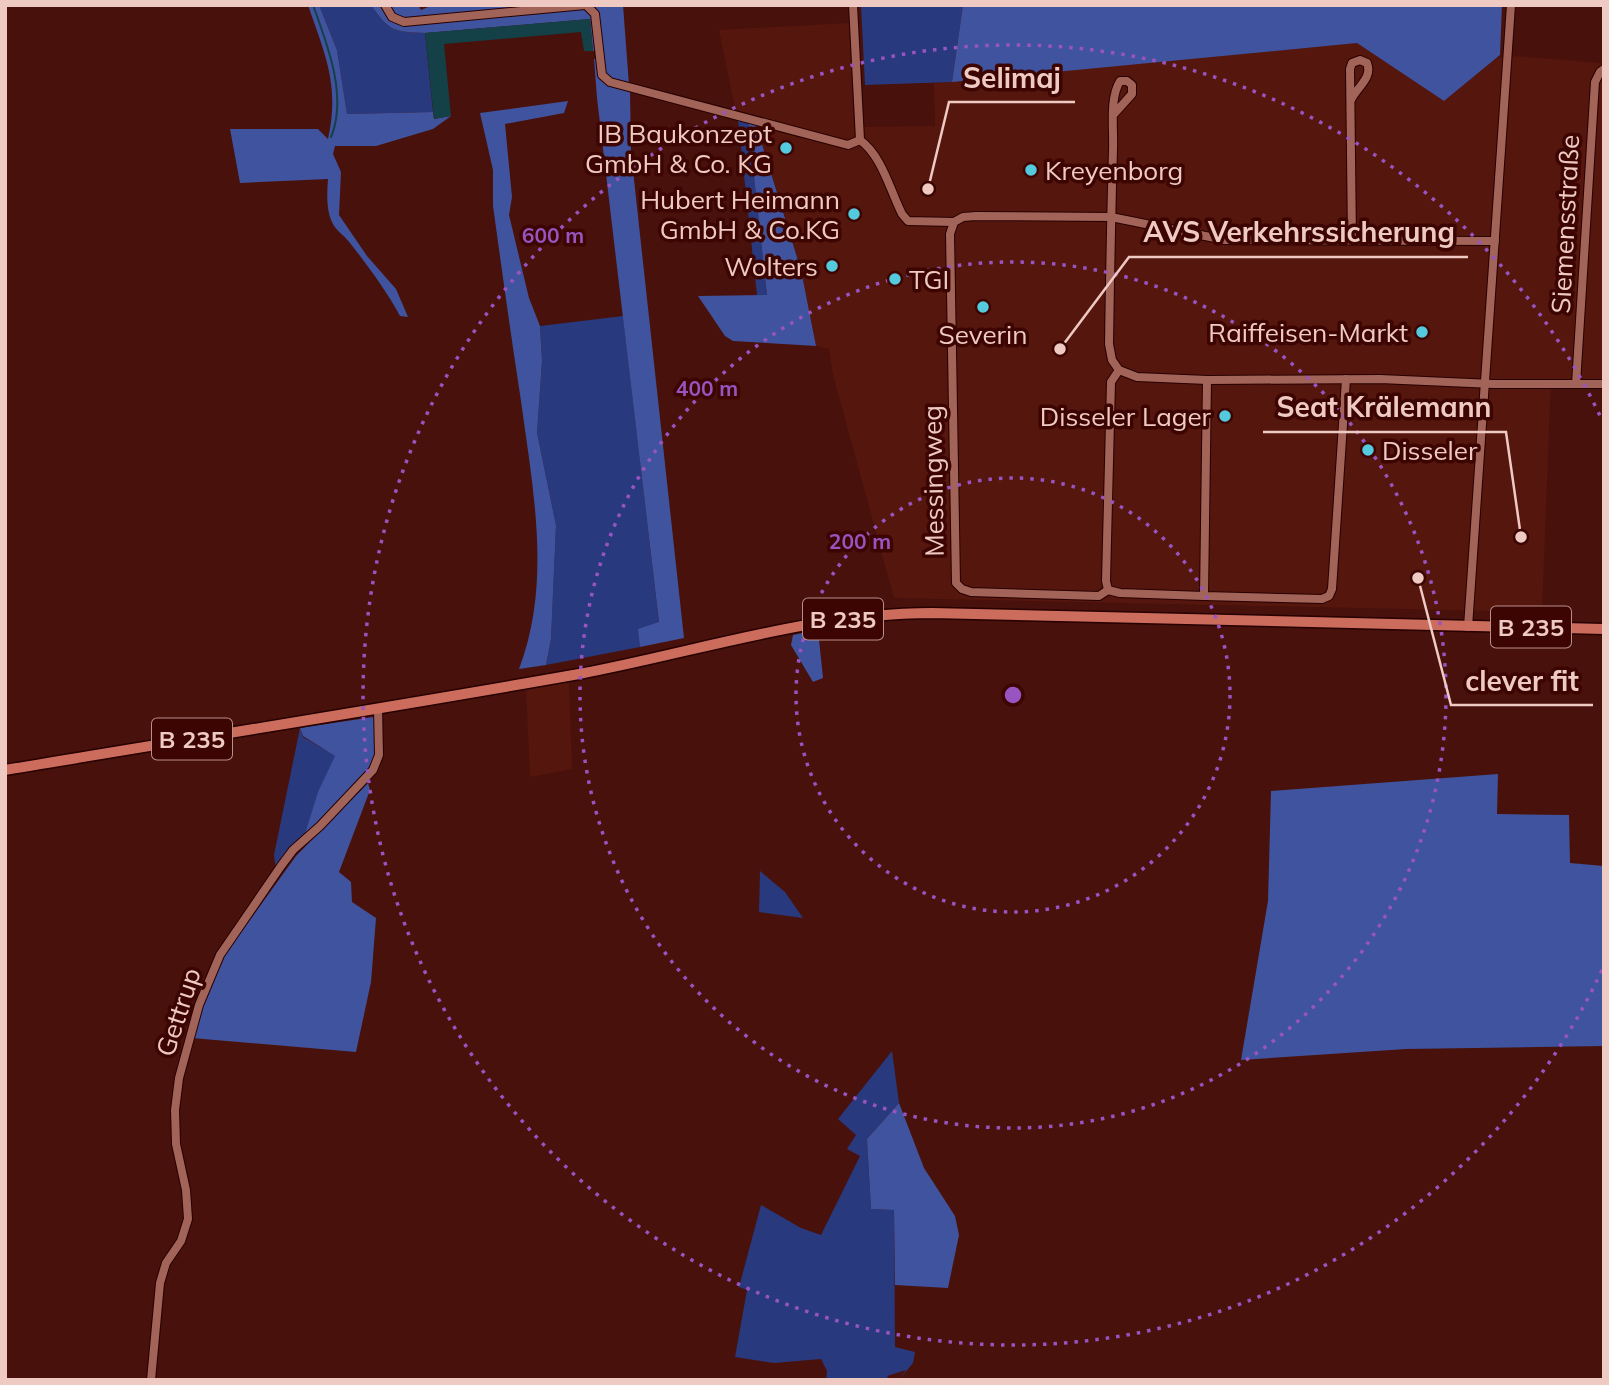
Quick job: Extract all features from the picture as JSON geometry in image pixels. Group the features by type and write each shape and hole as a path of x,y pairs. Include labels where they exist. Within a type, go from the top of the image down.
{"main road":[{"name":"B 235","path":"5,770 580,673 820,623 879,615 946,614 1604,629"}],"street":[{"path":"385,5 393,17 404,22 586,5 595,14 602,75 610,82 848,145 860,140"},
{"path":"853,5 860,140"},
{"path":"1468,627 1511,5"},
{"name":"Siemensstraße","path":"1576,384 1595,82 1604,69"},
{"path":"1351,100 1352,240"},
{"path":"1114,114 1109,344 1112,360 1119,370 1137,377 1207,380 1346,379 1604,384"},
{"path":"860,140 869,146 876,157 904,218 912,222 954,222 963,216 1111,216 1225,240 1495,241"},
{"name":"Messingweg","path":"954,222 950,234 956,583 971,592 1099,596 1108,590"},
{"path":"1119,370 1111,383 1106,581 1108,590 1120,593 1322,599 1330,594 1346,379"},
{"path":"1204,596 1207,380"},
{"name":"Gettrup","path":"151,1380 160,1283 166,1263 181,1241 188,1219 186,1190 176,1144 175,1110 178,1078 199,1005 220,955 281,866 293,850 320,827 373,770 380,746 378,708"}],"shaded area":[{"path":"308,5 319,5 337,50 347,114 433,112 434,119 451,116 433,129 376,146 335,146 333,154 341,172 339,215 367,256 396,289 408,317 400,316 370,269 334,225 328,206 328,179 240,183 230,129 318,129 328,139 332,102 329,70"},
{"path":"319,5 371,5 393,28 425,33 433,112 347,114 337,50"},
{"path":"371,5 382,5 391,19 585,8 593,15 597,50 593,51 590,19 414,33 399,31 388,25"},
{"path":"388,5 418,5 421,10 433,5 556,5 405,20 395,15"},
{"path":"590,5 623,5 629,85 605,74 599,13"},
{"path":"861,5 963,5 952,82 865,85"},
{"path":"963,5 1502,5 1500,55 1444,101 1357,43 952,82"},
{"path":"590,19 593,51 584,51 581,32 444,44 451,116 434,119 425,33"},
{"path":"849,23 854,127 935,126 934,83 1357,43 1444,101 1497,58 1515,56 1599,63 1604,67 1604,379 1551,379 1542,612 894,598 833,375 829,349 816,346 801,270 755,120 736,114 719,30"},
{"path":"597,58 609,86 630,92 631,152 684,638 640,647 638,629 659,622 597,98 594,59"},
{"path":"568,101 564,113 505,124 512,197 509,215 529,298 540,326 542,361 537,433 556,525 551,639 546,665 519,669 535,603 537,536 493,206 493,170 480,113"},
{"path":"738,120 748,122 767,295 757,295"},
{"path":"748,122 756,125 801,270 816,346 733,341 725,336 698,296 767,295"},
{"path":"623,316 659,623 639,629 640,647 546,665 551,639 556,525 537,433 542,361 540,326"},
{"path":"818,630 823,678 813,682 791,645 793,635"},
{"path":"569,681 572,769 530,777 526,689"},
{"path":"373,717 377,721 378,750 372,768 304,837 318,792 335,756 303,736 300,728"},
{"path":"300,728 303,737 336,756 304,837 276,870 274,855"},
{"path":"1498,774 1497,814 1569,815 1570,863 1604,866 1604,1046 1406,1049 1241,1060 1268,901 1271,791"},
{"path":"368,783 370,790 339,872 351,882 352,902 376,918 371,982 356,1052 192,1038 203,1002 221,960 296,856"},
{"path":"760,871 785,892 803,918 759,912"},
{"path":"892,1051 899,1103 867,1139 871,1209 894,1210 895,1347 915,1352 913,1363 899,1380 906,1370 887,1376 890,1380 826,1380 827,1371 821,1359 774,1363 735,1357 747,1290 739,1287 761,1205 801,1228 821,1235 860,1156 847,1149 856,1135 838,1119"},
{"path":"899,1103 924,1168 955,1216 959,1235 948,1288 895,1285 894,1210 871,1209 867,1139"}],"waterway":[{"path":"313,5 334,70 337,105 331,137"}],"place":[{"name":"IB Baukonzept GmbH & Co. KG","path":"786,148"},
{"name":"Kreyenborg","path":"1031,170"},
{"name":"Selimaj","path":"928,189"},
{"name":"Hubert Heimann GmbH & Co.KG","path":"854,214"},
{"name":"Wolters","path":"832,266"},
{"name":"TGI","path":"895,279"},
{"name":"Severin","path":"983,307"},
{"name":"Raiffeisen-Markt","path":"1422,332"},
{"name":"AVS Verkehrssicherung","path":"1060,349"},
{"name":"Disseler Lager","path":"1225,416"},
{"name":"Disseler","path":"1368,450"},
{"name":"Seat Krälemann","path":"1521,537"},
{"name":"clever fit","path":"1418,578"}]}
